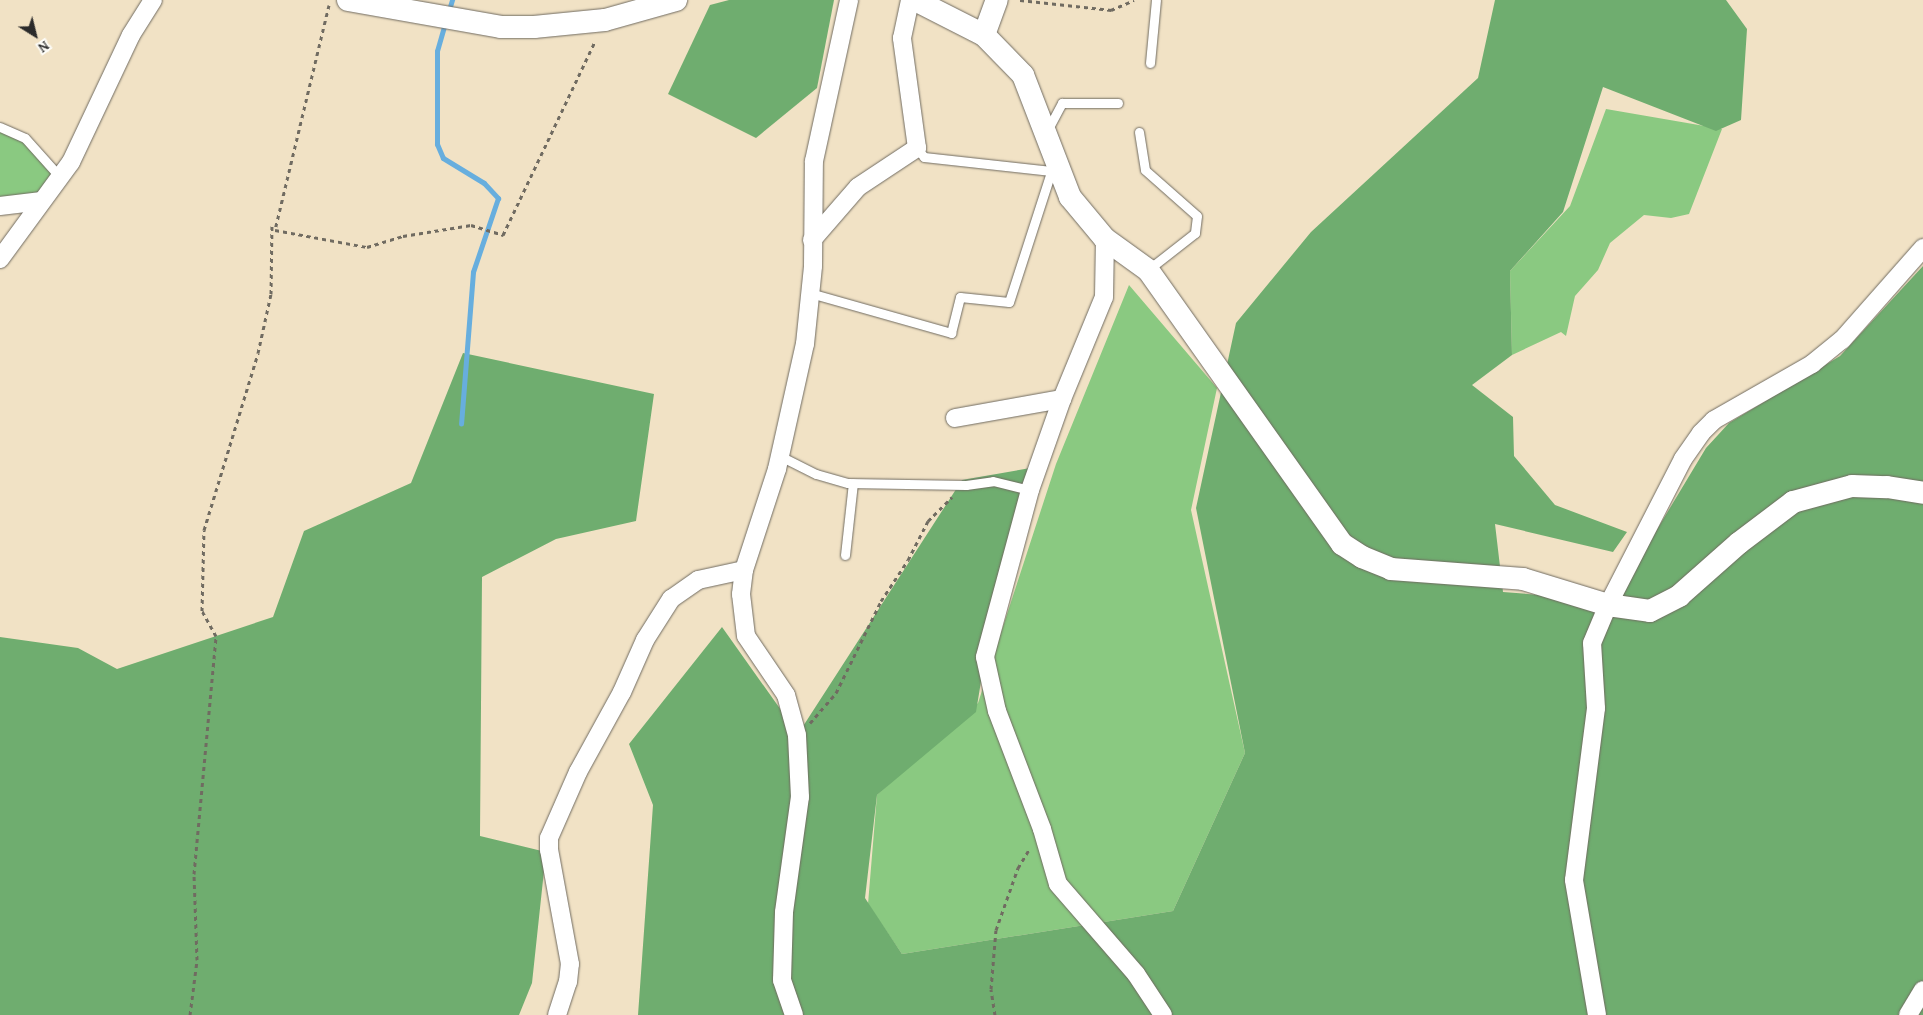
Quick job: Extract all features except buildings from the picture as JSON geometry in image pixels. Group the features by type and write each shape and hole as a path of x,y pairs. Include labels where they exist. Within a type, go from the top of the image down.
{"street":[{"path":"0,259 71,162 131,35 154,0"},
{"path":"348,0 457,20 534,28 605,20 640,5 676,0"},
{"path":"794,1015 782,980 784,912 800,797 797,735 786,695 746,636 741,594 744,570 780,456 805,344 810,293 814,161 849,0"},
{"path":"812,240 858,187 917,148 902,38 910,0"},
{"path":"915,0 984,35 1023,75 1047,132 1054,164 1070,197 1105,239 1148,270 1342,544 1362,557 1391,569 1523,579 1608,605 1650,611 1679,596 1739,543 1792,502 1820,492 1852,486 1888,487 1923,494"},
{"path":"984,35 998,0"},
{"path":"0,206 42,201"},
{"path":"1105,239 1104,296 1062,399 1030,490 986,657 997,711 1042,829 1058,884 1136,974 1163,1015"},
{"path":"1597,1015 1574,880 1596,708 1592,642 1608,605 1683,459 1701,433 1714,420 1812,364 1842,340 1923,248"},
{"path":"955,418 1062,399"},
{"path":"557,1015 568,982 570,964 559,914 549,838 578,772 622,692 645,640 671,600 698,580 744,570"},
{"path":"1908,1015 1923,990"}],"lane":[{"path":"1150,63 1156,0"},
{"path":"1047,132 1062,103 1118,102"},
{"path":"0,127 25,138 60,177"},
{"path":"1138,132 1145,170 1197,216 1195,233 1148,270"},
{"path":"810,293 951,333 960,296 1009,302 1054,164 924,157 917,148"},
{"path":"780,456 816,474 853,483 966,485 993,481 1030,490"},
{"path":"845,555 853,483"}],"path":[{"path":"330,0 275,230 367,247 403,236 471,225 503,235 605,20"},
{"path":"1020,0 1111,10 1134,0"},
{"path":"190,1015 197,960 194,874 216,636 202,610 204,530 258,352 271,294 272,226"},
{"path":"797,735 836,693 881,600 908,560 928,521 966,485"},
{"path":"994,1015 991,989 996,930 1018,868 1042,829"}],"green space":[{"path":"729,0 834,0 817,88 756,138 668,94 710,5"},
{"path":"1495,0 1726,0 1747,29 1741,120 1716,131 1603,87 1563,212 1510,271 1512,355 1472,385 1513,417 1514,456 1555,505 1627,532 1613,552 1495,524 1503,592 1614,601 1706,448 1729,423 1840,356 1923,266 1923,1015 638,1015 653,805 629,744 722,627 798,734 962,480 1036,467 985,657 976,712 877,795 865,898 902,954 1173,911 1245,753 1196,508 1236,323 1311,232 1478,78"},
{"path":"1606,109 1722,129 1689,214 1671,218 1644,215 1610,243 1598,270 1575,296 1566,336 1561,332 1512,355 1510,271 1570,206"},
{"path":"0,125 14,133 60,177 42,201 0,206"},
{"path":"1129,285 1217,388 1191,510 1245,753 1173,911 902,954 868,904 877,795 978,703 1056,464"},
{"path":"463,353 654,394 636,521 556,539 482,577 480,836 546,852 532,983 519,1015 0,1015 0,637 78,648 117,669 273,617 304,531 411,483"}],"waterway":[{"path":"448,13 452,0"},
{"path":"445,23 437,51 437,144 443,158 484,183 498,198 473,272 461,424"}]}
